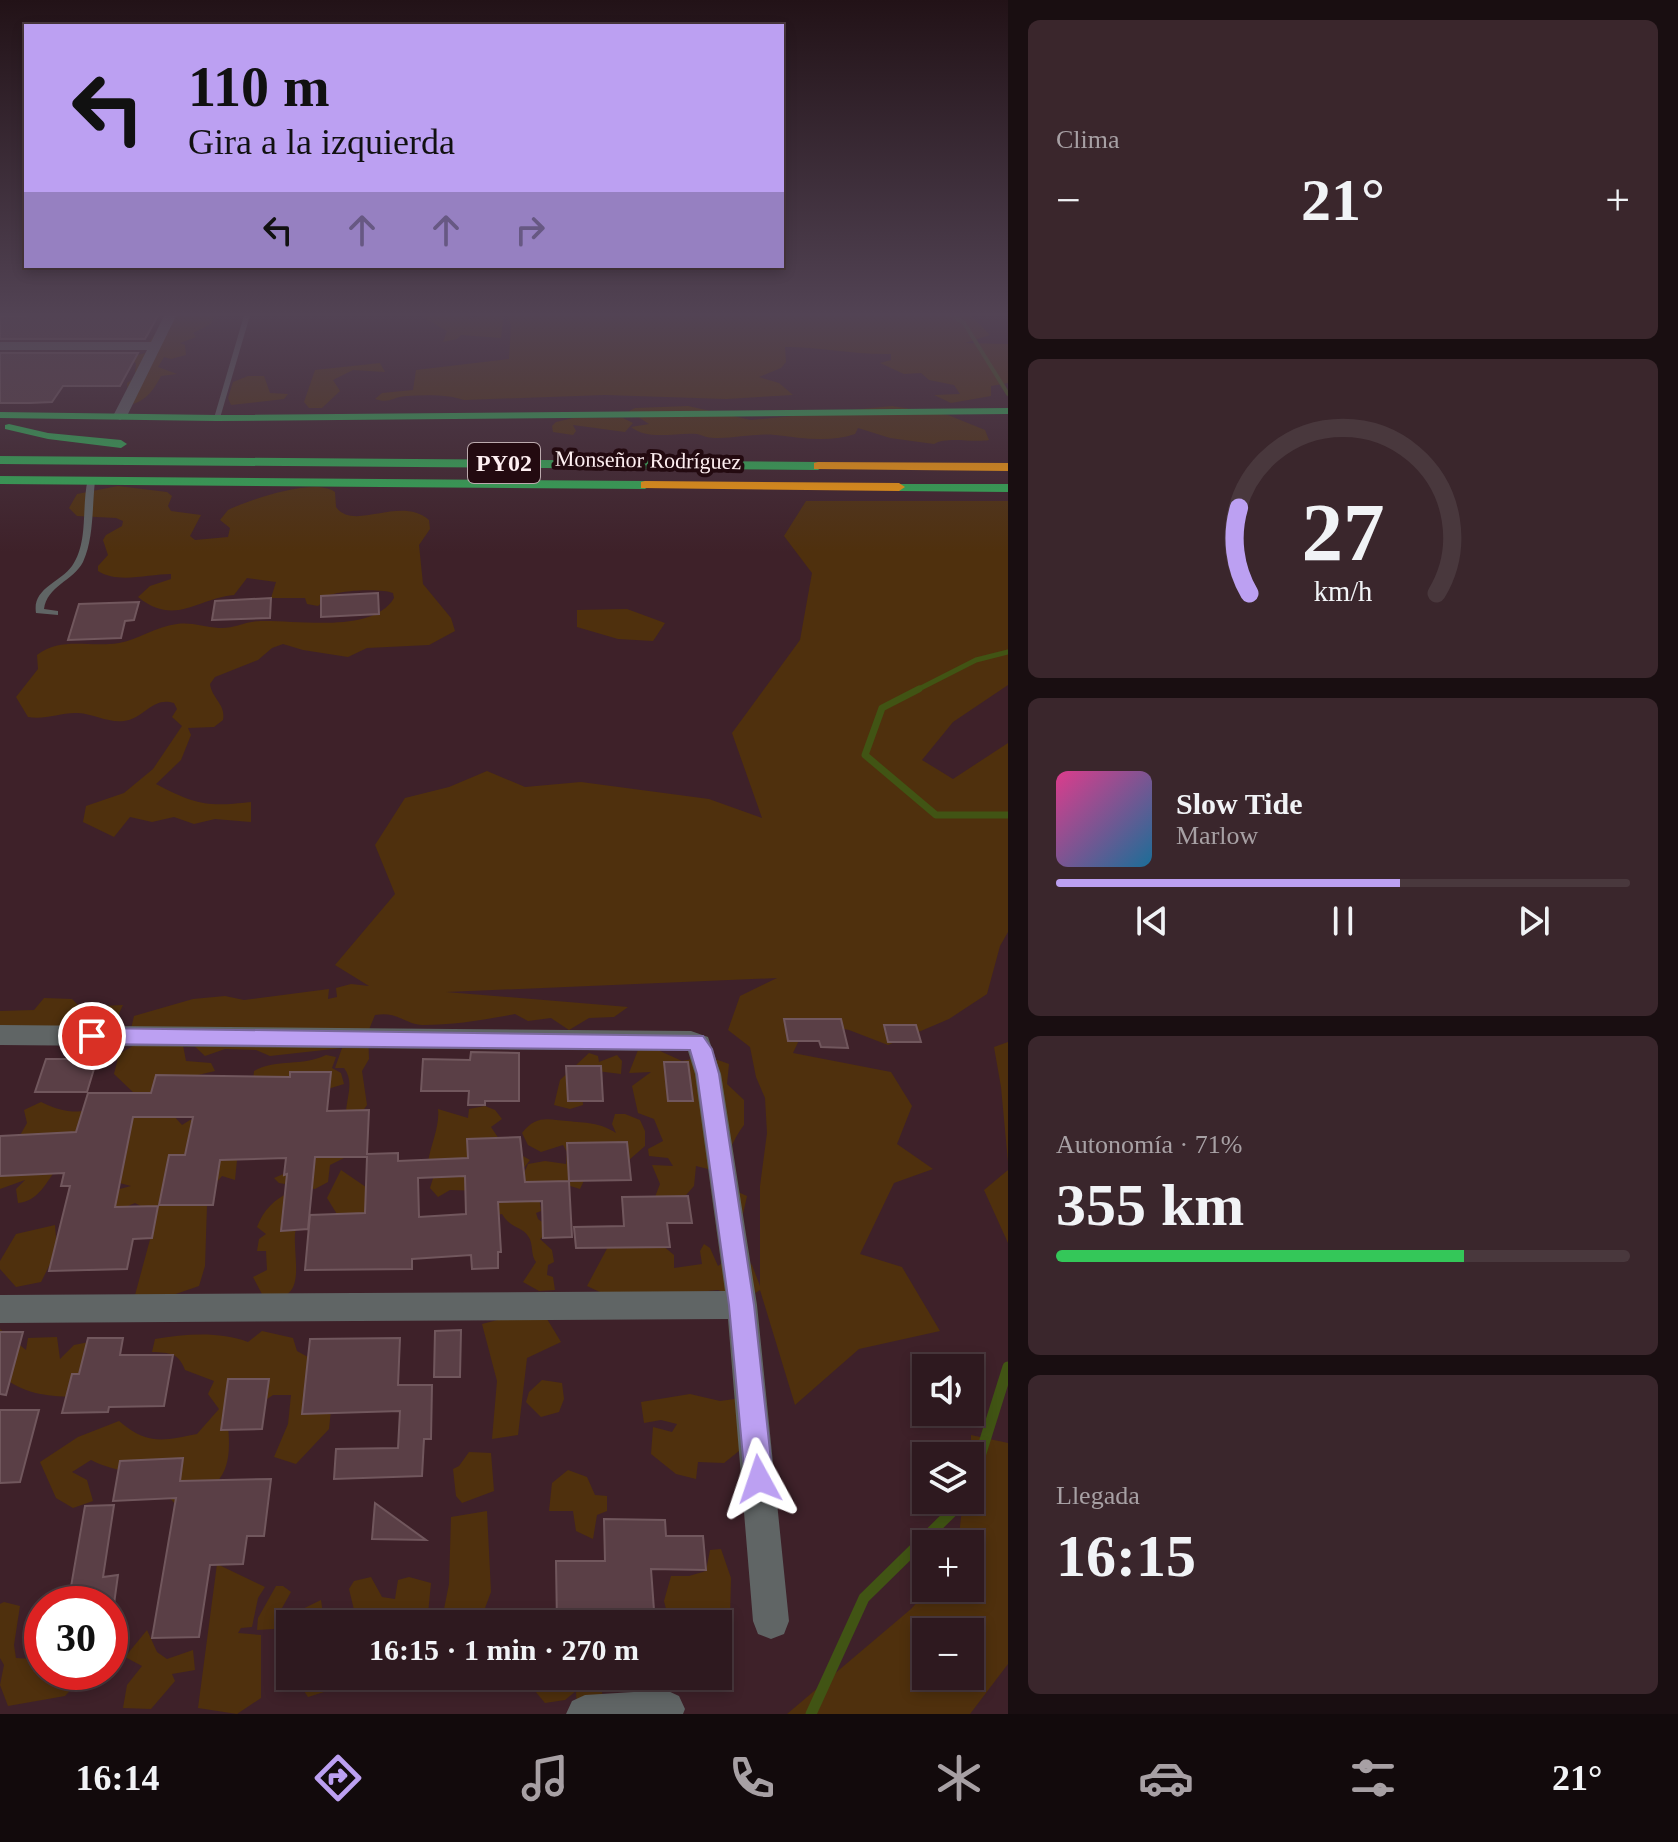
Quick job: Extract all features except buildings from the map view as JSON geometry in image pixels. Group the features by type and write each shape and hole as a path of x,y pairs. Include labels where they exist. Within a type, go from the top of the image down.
{"main road":[{"path":"0,415 217,418 1008,411"},
{"path":"0,425 48,436 121,444"},
{"name":"PY02","path":"0,445 565,445"},
{"name":"PY02","path":"0,460 1008,467"},
{"path":"100,460 242,482"},
{"name":"Monseñor Rodríguez","path":"0,480 1008,488"}],"street":[{"path":"120,416 132,392"},
{"path":"0,1035 696,1042 702,1049 708,1074 742,1305 771,1621"},
{"path":"0,1309 742,1305"},
{"path":"585,1714 666,1709"}],"lane":[{"path":"217,418 225,392"},
{"path":"55,613 39,611 39,603 78,562 85,542 91,481"}],"shaded area":[{"path":"128,392 150,392 135,403 121,406"},
{"path":"230,392 288,394 284,399 231,405"},
{"path":"307,392 339,392 322,408 309,408 304,402"},
{"path":"789,392 793,395 726,399 605,395 464,400 421,395 388,401 375,399 382,393"},
{"path":"959,392 991,392 991,396 951,403 934,395 960,394"},
{"path":"688,406 751,420 892,406 948,415 985,430 989,440 946,440 934,444 890,438 858,428 855,434 835,438 767,435 714,438 697,434 646,434 631,427 649,424 629,411 635,408"},
{"path":"573,418 623,418 633,423 625,432 573,425 576,431 573,435 553,432 552,426 556,422"},
{"path":"118,486 167,492 172,496 168,506 171,511 201,515 190,536 195,540 228,537 230,528 220,520 228,510 298,488 326,488 335,492 336,507 344,514 417,513 429,520 430,529 419,545 423,584 451,618 455,631 429,645 367,648 348,657 283,644 272,648 258,660 215,677 210,684 223,710 223,720 214,727 188,728 191,735 181,760 156,784 202,803 251,802 251,822 215,819 194,824 174,817 152,822 130,817 114,837 83,822 86,806 124,793 153,769 182,726 172,717 177,709 174,703 161,702 122,721 78,713 28,717 16,697 38,669 37,655 46,649 66,644 119,643 177,624 224,628 261,621 352,621 384,609 394,598 393,593 387,591 350,591 328,596 318,606 307,604 305,598 271,598 276,582 247,578 234,595 175,610 151,606 138,597 150,586 171,579 171,574 124,578 98,571 98,566 108,555 103,540 122,526 123,521 77,516 69,508 77,494"},
{"path":"806,501 1008,501 1008,685 953,722 922,760 953,779 1008,743 1008,932 1000,946 987,994 949,1019 888,1045 849,1030 808,1021 793,1053 891,1072 912,1106 897,1144 933,1169 894,1183 860,1254 902,1267 940,1331 859,1349 795,1405 760,1290 744,1300 718,1290 617,1300 587,1286 618,1228 657,1241 674,1255 674,1268 702,1264 700,1251 704,1244 710,1248 718,1266 724,1262 722,1185 747,1196 736,1246 752,1265 760,1286 760,1186 767,1133 765,1098 756,1077 750,1047 728,1030 740,996 777,978 446,992 628,1007 614,1017 589,1018 569,1030 551,1018 528,1021 515,1014 469,1022 422,1025 395,1016 375,1015 368,1032 369,1059 362,1071 367,1105 357,1119 346,1157 330,1165 328,1182 315,1189 279,1183 274,1178 302,1166 346,1123 349,1080 344,1068 335,1068 342,1048 270,1056 256,1050 225,1049 205,1056 189,1041 131,1029 134,1016 193,999 225,996 244,1000 329,989 328,999 337,997 336,988 351,984 369,986 335,965 395,894 375,845 405,798 449,787 487,771 525,787 581,782 709,799 762,818 732,733 800,640 812,573 784,536"},
{"path":"627,609 665,623 653,641 618,639 577,627 577,610"},
{"path":"44,998 72,999 80,1007 123,1005 113,1026 0,1040 0,1011 34,1010"},
{"path":"143,1040 183,1045 186,1061 211,1063 215,1071 198,1075 195,1088 172,1114 182,1125 190,1120 198,1121 238,1150 235,1180 222,1176 208,1192 174,1198 207,1205 205,1266 199,1286 164,1298 135,1295 158,1210 154,1213 135,1203 116,1211 101,1194 131,1186 58,1167 31,1199 18,1203 16,1189 25,1180 0,1189 0,1171 27,1123 24,1110 41,1102 54,1108 78,1112 135,1094 114,1074 119,1054"},
{"path":"1008,1042 1008,1162 994,1047"},
{"path":"638,1050 660,1051 682,1061 707,1056 729,1064 727,1084 744,1100 744,1125 724,1160 716,1171 696,1166 694,1186 679,1203 653,1202 660,1184 652,1165 673,1166 668,1158 649,1156 648,1149 663,1141 654,1119 638,1113 632,1086 651,1072 629,1073"},
{"path":"589,1053 598,1056 599,1062 617,1055 622,1061 621,1074 597,1071 582,1086 583,1105 570,1109 554,1105 560,1080"},
{"path":"326,1055 336,1057 332,1068 341,1073 344,1084 318,1092 253,1082 254,1071 263,1067 308,1061"},
{"path":"485,1106 495,1110 502,1119 491,1127 503,1145 530,1160 510,1186 539,1196 541,1211 536,1213 538,1219 553,1230 540,1239 552,1250 554,1262 548,1265 547,1275 553,1277 555,1290 539,1291 523,1282 536,1262 530,1239 502,1214 480,1217 483,1191 450,1190 438,1197 430,1188 435,1172 428,1162 437,1128 438,1109 468,1118 469,1109"},
{"path":"615,1114 640,1120 645,1131 645,1146 629,1160 614,1149 587,1174 580,1189 567,1185 526,1187 523,1175 528,1164 545,1161 566,1164 567,1152 563,1145 541,1152 528,1145 522,1133 527,1127 537,1121 554,1120 592,1124 616,1133 612,1124"},
{"path":"341,1170 379,1196 359,1220 340,1219 327,1198"},
{"path":"1008,1170 1008,1243 984,1190"},
{"path":"291,1191 305,1203 295,1234 296,1278 287,1294 263,1296 253,1277 267,1270 266,1251 257,1251 259,1239 266,1234 257,1227 270,1206"},
{"path":"55,1225 57,1250 41,1282 16,1287 0,1269 0,1261 16,1234"},
{"path":"520,1314 544,1314 561,1342 527,1358 518,1435 492,1439 497,1381 482,1324"},
{"path":"0,1329 26,1350 28,1338 57,1337 60,1359 74,1345 104,1339 74,1397 53,1396 26,1390 0,1375"},
{"path":"262,1331 293,1338 297,1351 335,1372 329,1429 296,1464 274,1457 288,1424 291,1395 273,1395 228,1426 228,1457 221,1477 182,1511 165,1493 144,1478 91,1460 72,1472 87,1480 93,1501 73,1508 56,1498 40,1462 78,1437 119,1421 147,1438 165,1439 197,1434 219,1409 208,1394 214,1381 185,1370 173,1355 152,1352 155,1339 202,1334 248,1342"},
{"path":"542,1380 562,1383 564,1399 559,1412 541,1417 526,1402 529,1392"},
{"path":"690,1394 720,1401 749,1397 739,1451 724,1463 698,1462 696,1479 676,1474 651,1454 653,1427 672,1432 677,1424 661,1420 644,1423 641,1402"},
{"path":"971,1435 1008,1443 1008,1664 970,1714 787,1714 917,1602 984,1602 984,1530 960,1530 961,1514 984,1514 984,1442 971,1442"},
{"path":"469,1452 491,1453 494,1491 462,1503 456,1496 453,1469"},
{"path":"568,1470 587,1477 595,1495 607,1496 607,1511 597,1515 593,1539 576,1531 573,1511 549,1511 552,1483"},
{"path":"487,1511 491,1592 484,1610 444,1610 449,1584 451,1517"},
{"path":"721,1549 731,1578 730,1610 666,1610 664,1601 671,1576 689,1576 706,1571 710,1550"},
{"path":"217,1564 265,1587 258,1598 252,1627 241,1628 238,1633 261,1635 261,1698 237,1714 198,1708"},
{"path":"371,1577 382,1597 395,1599 398,1580 409,1577 431,1583 428,1610 354,1610 349,1589 354,1581"},
{"path":"276,1586 283,1586 291,1592 284,1610 276,1610 276,1629 257,1630 258,1618"},
{"path":"321,1600 322,1610 300,1610"},
{"path":"0,1604 20,1606 14,1645 16,1658 24,1658 24,1690 71,1690 65,1696 8,1706 0,1685 4,1665 0,1658"},
{"path":"147,1630 157,1652 167,1659 193,1650 195,1670 172,1674 175,1681 151,1709 123,1708 128,1684 142,1666 128,1659 128,1653"},
{"path":"303,1690 330,1690 308,1697"},
{"path":"602,1690 603,1706 577,1713 576,1691 565,1700 545,1703 535,1691"}],"waterway":[{"path":"915,691 976,660 1008,652"},
{"path":"919,689 882,708 865,755 936,815 1008,815"},
{"path":"984,1443 1008,1367"},
{"path":"811,1714 864,1598 950,1514"}],"traffic: fast":[{"path":"0,415 217,418 1008,411"},
{"path":"9,427 48,436 121,444"},
{"path":"0,460 818,466"},
{"path":"0,480 645,485"},
{"path":"899,487 1008,488"}],"traffic: slow":[{"path":"818,466 1008,467"},
{"path":"645,485 899,487"}],"route":[{"path":"92,1036 696,1042 702,1049 708,1074 724,1180 742,1305 759,1479"}]}
